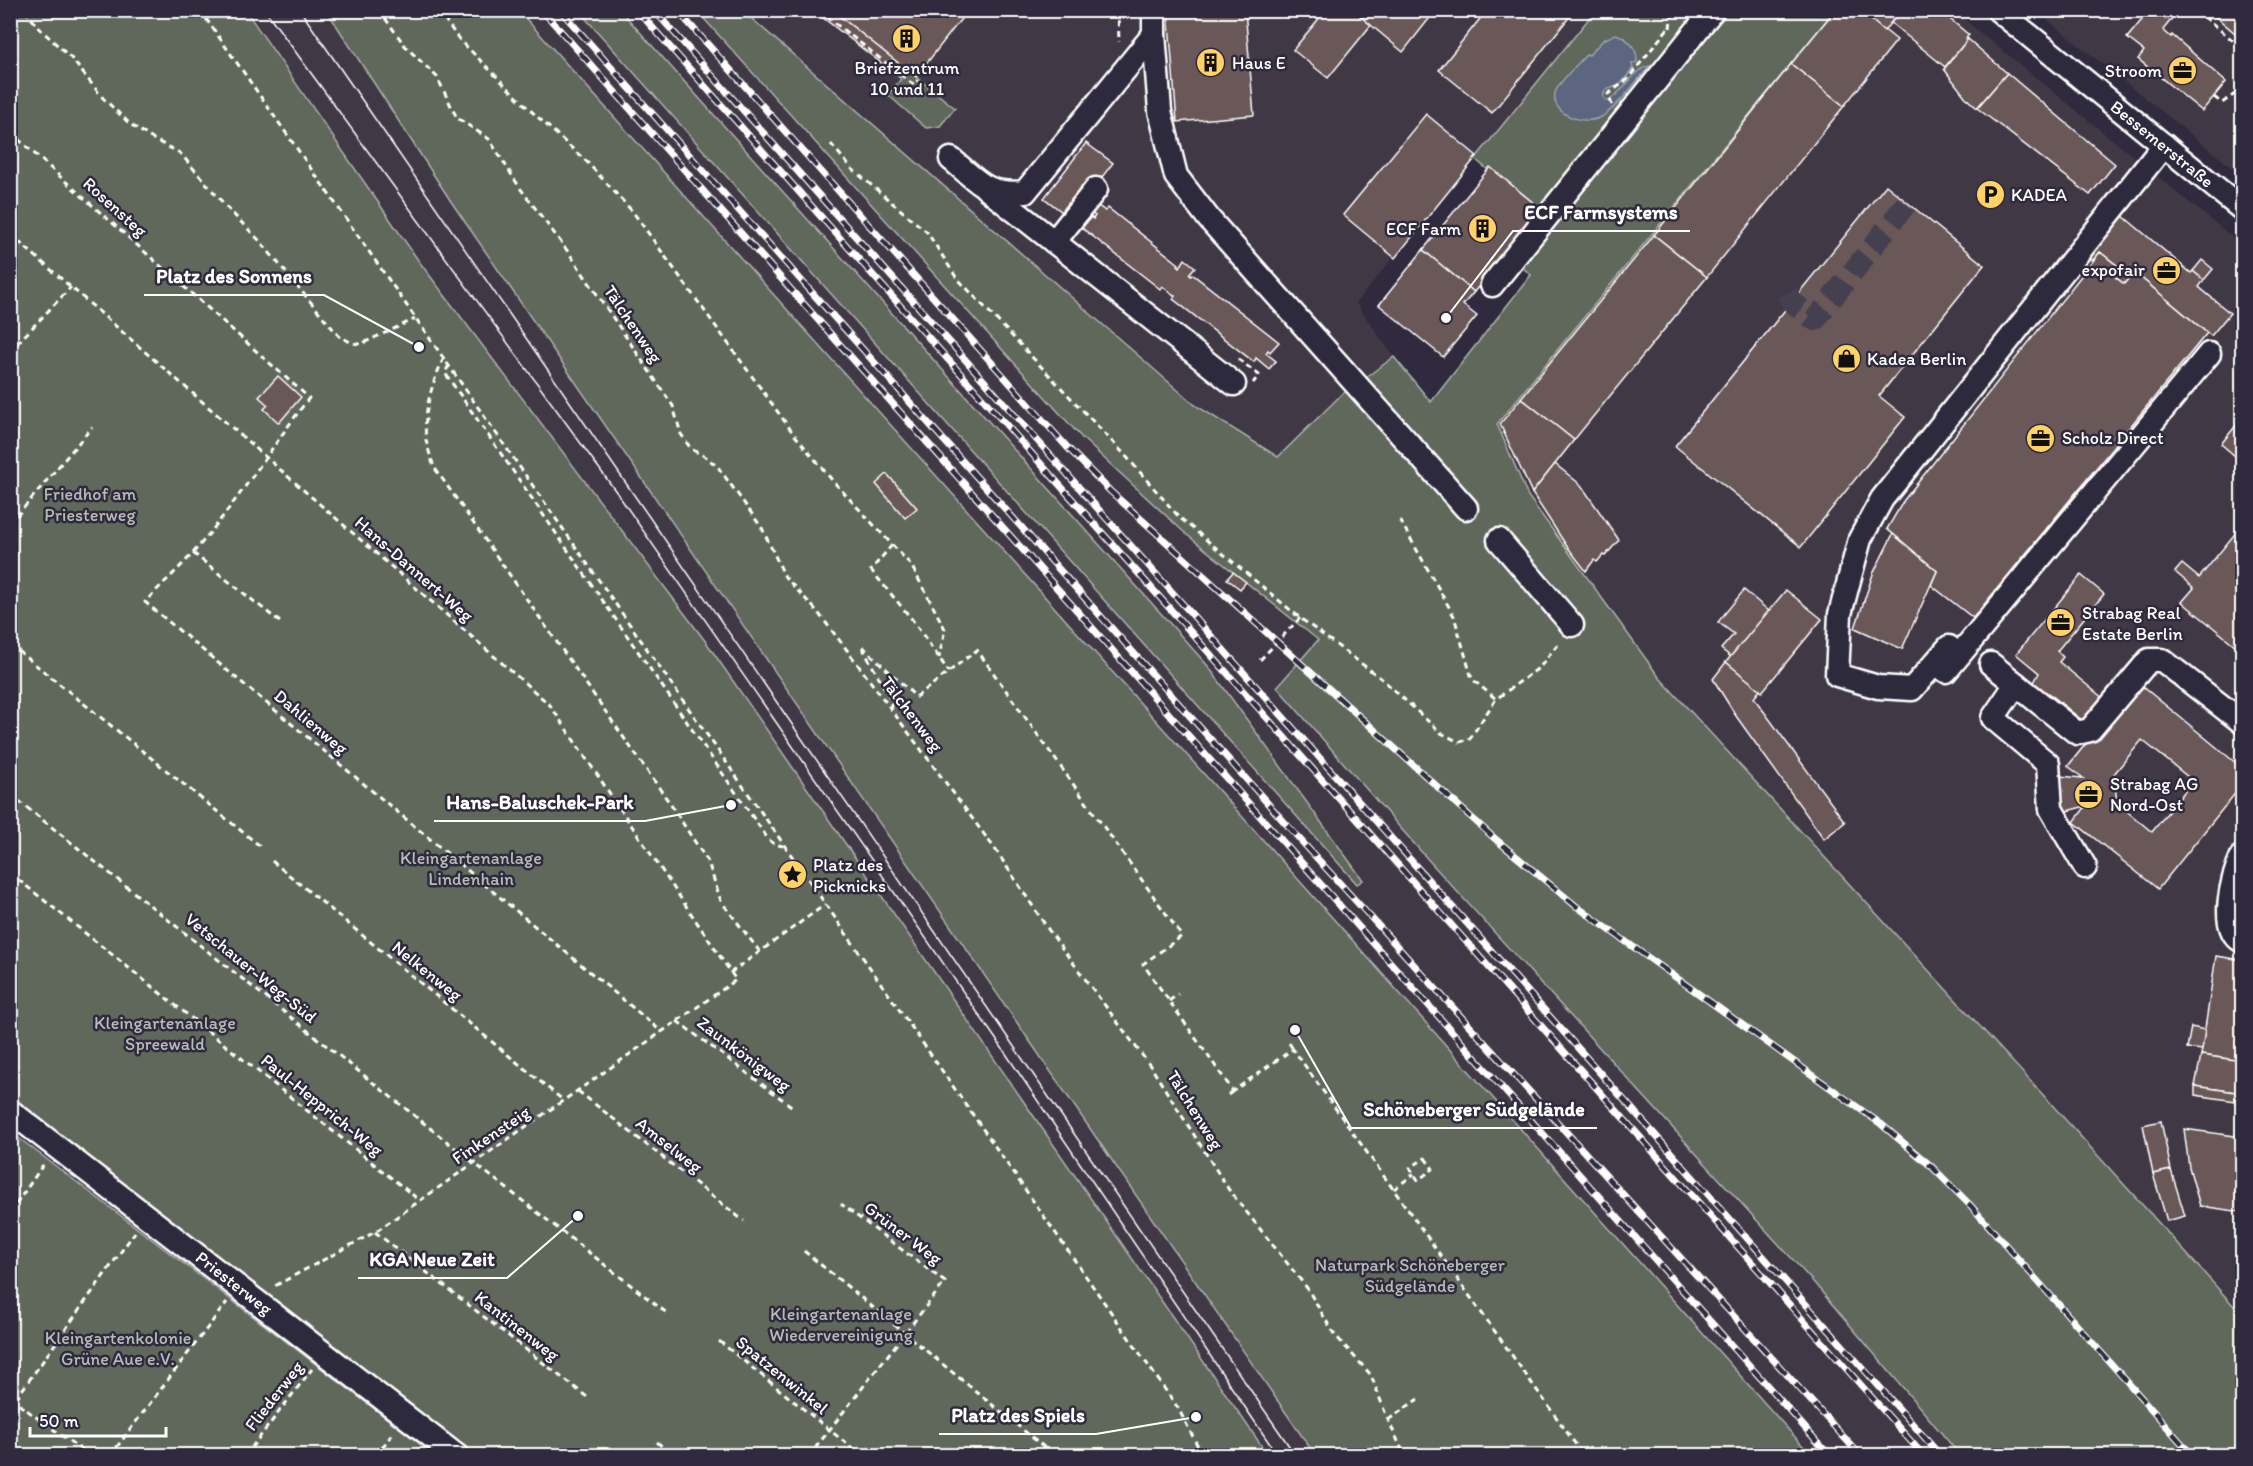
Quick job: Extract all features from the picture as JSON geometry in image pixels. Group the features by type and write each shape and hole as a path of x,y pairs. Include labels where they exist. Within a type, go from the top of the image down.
{"street":[{"path":"1154,10 1160,111 1176,176 1209,219 1466,508"},
{"path":"1492,285 1713,10"},
{"name":"Bessemerstraße","path":"2002,12 2242,209"},
{"path":"986,188 1004,194 1025,192 1154,34"},
{"path":"2164,145 1882,499 1860,539 1840,614 1837,675 1866,685 1912,689 1938,681 2209,354"},
{"path":"951,159 1234,384"},
{"path":"1054,242 1096,189"},
{"path":"1498,540 1572,626"},
{"path":"1912,689 1949,647"},
{"path":"1991,664 2077,733 2090,730 2149,660 2162,660 2242,722"},
{"path":"2016,684 1993,718 2048,764 2051,809 2085,867"},
{"path":"2242,856 2235,874 2229,921 2234,935 2242,941"},
{"name":"Priesterweg","path":"10,1112 457,1455"}],"path":[{"path":"26,10 38,26 71,58 110,105 130,124 180,153 231,212 259,240 339,336 352,343 361,344 415,319"},
{"path":"200,10 1178,1408 1203,1455"},
{"name":"Tälchenweg","path":"380,10 394,34 437,77 457,118 489,139 520,188 568,253 673,406 681,434 686,442 691,449 718,467 762,528 785,577 816,610 995,849 1050,932 1151,1066 1229,1190 1307,1288 1334,1334 1371,1375 1388,1420 1405,1455"},
{"path":"438,10 458,38 614,189 652,237 715,328 793,433 832,480 910,565 945,630 939,658"},
{"path":"818,10 914,86 918,80"},
{"path":"1113,50 1120,41 1118,10"},
{"path":"2196,10 2242,48"},
{"path":"1119,21 1124,20"},
{"path":"1609,98 1608,94 1627,80 1669,27"},
{"path":"2214,97 2222,103 2242,89"},
{"name":"Rosensteg","path":"10,132 309,398"},
{"path":"831,144 851,168 927,232 956,277 1125,455 1179,517 1300,618 1382,679 1441,733 1459,742 1469,740 1496,699 1540,667 1572,626"},
{"name":"Hans-Dannert-Weg","path":"10,234 550,705 736,980"},
{"path":"10,351 71,287"},
{"path":"444,358 436,374 426,412 426,440 434,467 669,802 708,862 721,901 760,952"},
{"path":"449,365 445,373 761,829 774,844 784,846"},
{"name":"Dahlienweg","path":"309,398 264,457 256,473 193,553 145,602 662,1032"},
{"path":"10,524 92,427"},
{"path":"1400,520 1454,616 1472,679 1496,699"},
{"path":"892,545 871,570 911,618 949,672"},
{"path":"193,553 280,622"},
{"path":"1260,660 1300,618"},
{"path":"10,644 260,846"},
{"path":"893,711 890,698 861,645 916,697 977,650 1182,936 1143,964 1233,1091"},
{"name":"Vetschauer-Weg-Süd","path":"10,794 474,1163 668,1314"},
{"name":"Nelkenweg","path":"272,861 564,1101"},
{"name":"Paul-Hepprich-Weg","path":"10,873 419,1200"},
{"path":"730,973 826,904"},
{"name":"Finkensteig","path":"245,1293 375,1232 736,980"},
{"path":"1170,1000 1178,994"},
{"name":"Zaunkönigweg","path":"677,1021 794,1108"},
{"path":"1289,1043 1584,1455"},
{"path":"1228,1095 1293,1049"},
{"name":"Amselweg","path":"578,1091 744,1221"},
{"path":"10,1213 56,1147"},
{"path":"1425,1158 1433,1169 1418,1180 1414,1174 1410,1168 1425,1158"},
{"path":"1394,1189 1414,1174"},
{"name":"Grüner Weg","path":"809,1455 945,1282 841,1204"},
{"path":"10,1407 147,1216"},
{"name":"Kantinenweg","path":"375,1232 587,1397"},
{"path":"804,1251 1055,1455"},
{"path":"110,1455 245,1293"},
{"name":"Spatzenwinkel","path":"718,1341 862,1455"},
{"name":"Fliederweg","path":"245,1455 324,1354"},
{"path":"10,1398 90,1455"},
{"path":"1388,1420 1418,1399"},
{"path":"376,1455 406,1416"},
{"path":"657,1442 673,1455"}],"shaded area":[{"path":"246,11 327,11 452,203 1315,1455 1268,1455 706,642 418,260"},
{"path":"519,11 579,11 1358,884 1362,879 1208,666 621,11 697,11 1082,438 1186,534 1318,641 1278,687 1815,1284 1960,1455 1811,1455 1239,813"},
{"path":"743,11 1595,11 1356,303 1394,357 1340,396 1278,457 1195,405"},
{"path":"1834,11 1954,11 2242,245 2242,392 2237,398 2242,403 2242,1315 1659,677 1528,496 1497,423"},
{"path":"2036,11 2242,11 2242,176 2239,173"}],"green space":[{"path":"10,11 246,11 418,260 706,642 1268,1455 475,1455 11,1099"},
{"name":"Naturpark Schöneberger Südgelände","path":"327,11 519,11 1239,813 1811,1455 1315,1455 452,203"},
{"path":"579,11 621,11 1208,666 1363,880 1357,884"},
{"path":"697,11 743,11 1195,405 1278,457 1340,396 1394,357 1431,402 1531,275 1516,262 1552,218 1491,168 1488,170 1475,159 1595,11 1834,11 1497,424 1528,496 1659,677 2242,1315 2242,1455 1960,1455 1815,1284 1432,864 1277,687 1318,640 1186,534 1082,438"},
{"path":"905,68 955,108 940,126 926,128 888,95 901,79 899,77"},
{"name":"Kleingartenkolonie Grüne Aue e.V.","path":"11,1132 435,1455 11,1455"}],"water":[{"path":"1616,34 1631,45 1636,53 1637,62 1632,64 1633,68 1620,85 1605,90 1603,97 1607,101 1639,71 1650,66 1622,99 1603,116 1588,120 1571,117 1564,113 1555,101 1555,93 1560,84 1587,54 1589,55 1603,40"}],"building":[{"path":"813,10 832,10 905,68 899,77"},
{"name":"Briefzentrum 10 und 11","path":"832,10 968,10 916,77"},
{"name":"Haus E","path":"1245,10 1254,115 1177,122 1168,11"},
{"path":"1326,10 1353,10 1371,25 1328,78 1293,50"},
{"path":"1353,10 1436,10 1403,52"},
{"path":"1487,10 1575,10 1492,113 1439,70"},
{"path":"1835,10 1860,10 1897,40 1844,106 1791,64"},
{"path":"1860,10 1901,10 1884,31"},
{"path":"1901,10 1939,10 1969,35 1966,38 1968,39 1945,67 1891,23"},
{"name":"Stroom","path":"2150,10 2179,10 2163,30 2171,37 2172,35 2226,82 2202,111 2138,59 2144,51 2127,38"},
{"path":"2208,10 2242,10 2242,39"},
{"path":"1968,39 2007,73 1977,108 1967,99 1944,69"},
{"path":"1791,64 1844,106 1707,277 1654,235"},
{"path":"2007,73 2115,164 2090,195 1977,108"},
{"path":"1426,114 1477,156 1395,258 1343,215"},
{"path":"1086,143 1113,163 1070,218 1044,198"},
{"name":"ECF Farm","path":"1490,167 1541,209 1474,292 1423,250"},
{"path":"1886,185 1984,265 1879,396 1905,417 1801,547 1675,446"},
{"path":"1092,201 1105,211 1108,208 1180,267 1185,259 1195,267 1189,274 1191,276 1192,274 1279,342 1270,352 1268,350 1266,353 1276,361 1269,369 1256,358 1254,362 1173,299 1175,296 1162,286 1160,289 1082,228 1091,217 1093,219 1095,216 1086,209"},
{"path":"2123,216 2191,273 2193,271 2204,280 2199,287 2230,313 2211,336 2134,272 2124,284 2113,275 2119,267 2100,252 2093,260 2087,255 2095,246 2097,247"},
{"path":"1654,235 1707,277 1574,440 1521,398"},
{"path":"1423,250 1474,292 1463,305 1477,316 1443,357 1379,305"},
{"path":"2100,252 2119,267 2113,275 2124,284 2134,272 2207,333 1973,618 1931,585 1937,571 1887,529 1904,500"},
{"path":"2202,260 2213,269 2204,280 2193,271"},
{"path":"278,376 301,397 279,423 264,409 268,405 259,397"},
{"path":"1521,398 1574,440 1532,493 1500,424"},
{"path":"2242,418 2242,462 2221,444"},
{"path":"1555,464 1581,485 1619,540 1605,556 1603,555 1597,562 1594,560 1586,571 1532,493"},
{"path":"887,474 917,508 905,518 876,484"},
{"path":"2242,525 2242,651 2182,602 2194,588 2175,572 2182,564 2199,578"},
{"path":"1893,534 1937,571 1902,649 1855,628 1873,574"},
{"path":"1233,572 1246,582 1240,589 1227,579"},
{"name":"Strabag Real Estate Berlin","path":"2081,575 2104,594 2057,651 2063,657 2059,662 2104,699 2084,722 2049,693 2047,696 2033,684 2039,673 2016,654"},
{"path":"1744,590 1769,611 1731,657 1721,649 1734,634 1718,622"},
{"path":"1786,590 1822,619 1762,692 1726,662"},
{"path":"1726,662 1760,690 1754,698 1845,822 1824,839 1736,716 1713,679"},
{"name":"Strabag AG Nord-Ost","path":"2136,681 2242,768 2242,785 2158,889 2074,822 2086,806 2063,812 2059,776 2083,778 2068,766","holes":["2142,740 2193,781 2152,832 2117,803 2114,774"]},
{"path":"2216,956 2242,960 2242,1061 2201,1055"},
{"path":"2191,1027 2205,1030 2202,1050 2187,1048"},
{"path":"2201,1055 2242,1061 2242,1093 2195,1086"},
{"path":"2195,1086 2242,1093 2242,1102 2195,1095"},
{"path":"2161,1121 2171,1170 2153,1174 2143,1125"},
{"path":"2184,1129 2242,1137 2242,1212 2200,1206 2189,1167"},
{"path":"2171,1170 2185,1216 2167,1221 2153,1174"}],"tunnel":[{"path":"1787,293 1792,302 1815,320 1913,195"}],"tram line":[{"path":"265,10 617,493 1000,1045 1278,1456"},
{"path":"300,10 1296,1456"}],"railway":[{"path":"542,10 1830,1456"},
{"path":"560,10 1304,844 1861,1456"},
{"path":"637,10 1924,1456"},
{"path":"654,10 1941,1456"},
{"path":"677,10 1067,447 1110,491 1493,837 1576,906 1881,1124 1931,1166 1971,1206 2193,1456"}],"place":[{"name":"Briefzentrum 10 und 11","path":"907,39"},
{"name":"Haus E","path":"1211,63"},
{"name":"Stroom","path":"2183,71"},
{"name":"KADEA","path":"1990,195"},
{"name":"ECF Farm","path":"1482,229"},
{"name":"expofair","path":"2166,270"},
{"name":"ECF Farmsystems","path":"1446,318"},
{"name":"Platz des Sonnens","path":"419,347"},
{"name":"Kadea Berlin","path":"1846,359"},
{"name":"Scholz Direct","path":"2041,438"},
{"name":"Strabag Real Estate Berlin","path":"2061,623"},
{"name":"Strabag AG Nord-Ost","path":"2089,794"},
{"name":"Hans-Baluschek-Park","path":"731,805"},
{"name":"Platz des Picknicks","path":"792,875"},
{"name":"Schöneberger Südgelände","path":"1295,1030"},
{"name":"KGA Neue Zeit","path":"578,1216"},
{"name":"Platz des Spiels","path":"1196,1417"}],"park label":[{"name":"Friedhof am Priesterweg","path":"90,504"},
{"name":"Kleingartenanlage Lindenhain","path":"471,868"},
{"name":"Kleingartenanlage Spreewald","path":"165,1033"},
{"name":"Kleingartenanlage Wiedervereinigung","path":"841,1324"}]}
